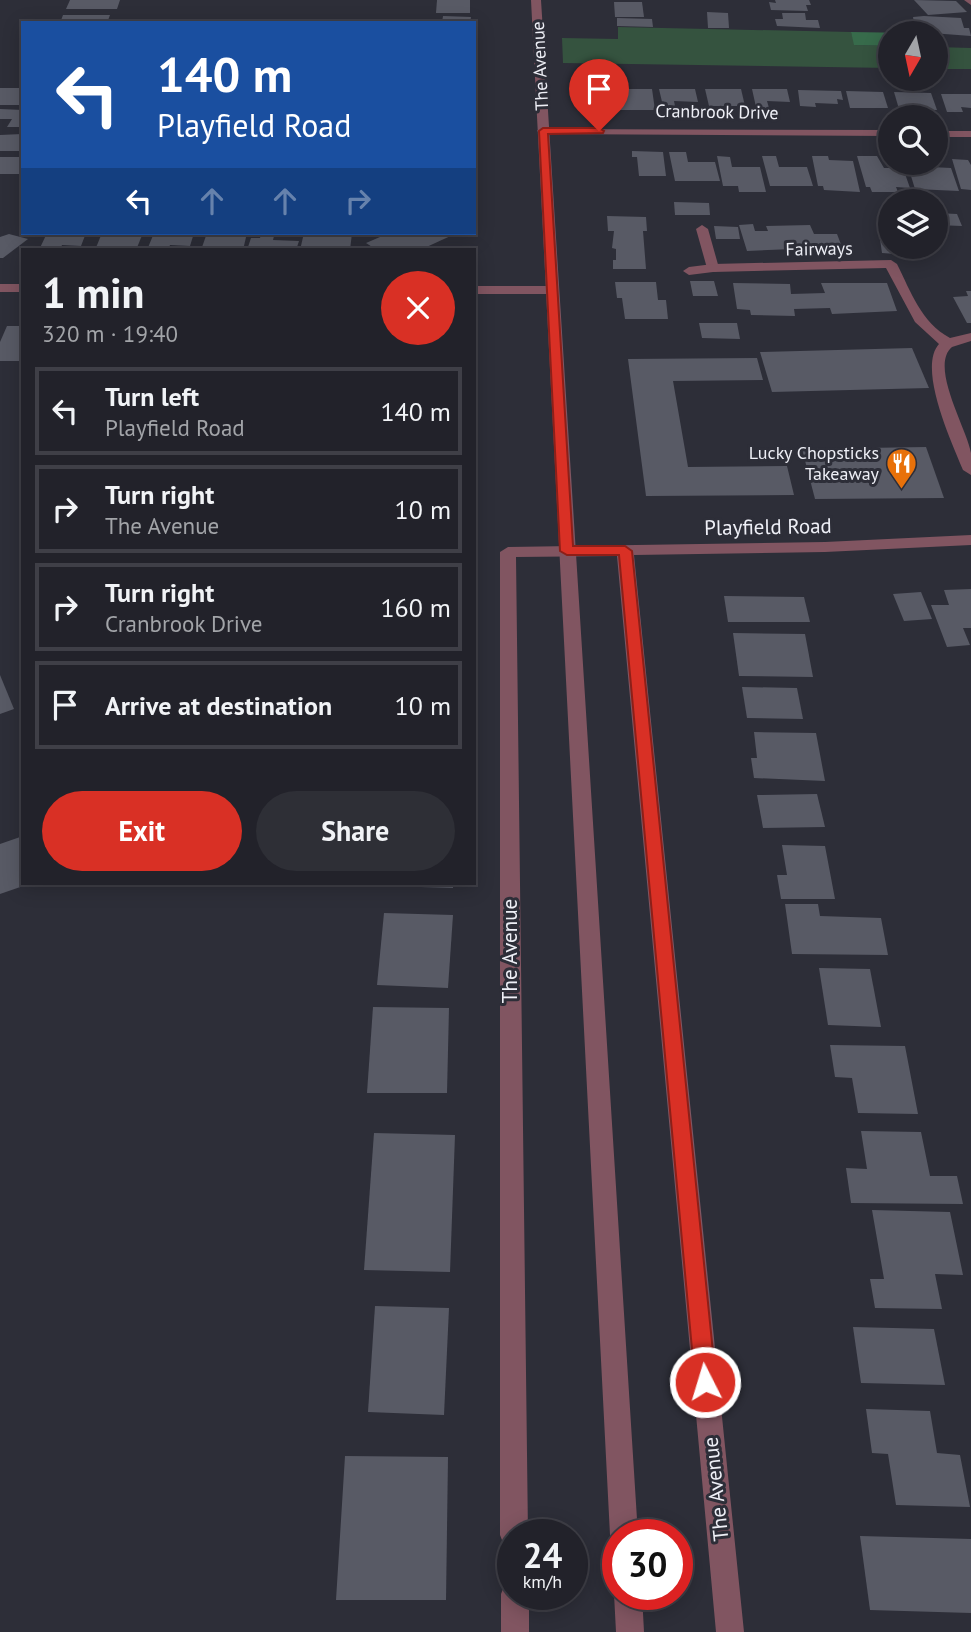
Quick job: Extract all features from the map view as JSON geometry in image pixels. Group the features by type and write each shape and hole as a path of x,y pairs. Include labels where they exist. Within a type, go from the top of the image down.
{"street":[{"name":"The Avenue","path":"536,0 587,849 623,1519"},
{"name":"Cranbrook Drive","path":"543,131 878,133"},
{"path":"948,134 971,134"},
{"path":"702,229 713,268"},
{"name":"Fairways","path":"689,271 713,268 891,264 919,319 933,336 948,343"},
{"path":"0,288 21,288"},
{"path":"476,290 552,290"},
{"path":"971,337 948,343 940,351 938,362 948,415 971,470"},
{"name":"Playfield Road","path":"567,551 825,547 971,540"},
{"name":"The Avenue","path":"514,1519 508,552 567,551"},
{"name":"The Avenue","path":"625,551 730,1632"},
{"path":"515,1610 515,1632"},
{"path":"629,1610 630,1632"}],"green space":[{"path":"618,27 851,32 855,45 878,46 878,68 563,63 562,38 618,39"},
{"path":"851,32 878,32 878,46 854,45"},
{"path":"948,47 971,48 971,69 948,69"}],"building":[{"path":"70,0 120,0 117,9 66,9"},
{"path":"437,0 470,0 470,13 436,13"},
{"path":"775,0 809,0 811,5 806,5 808,11 771,10 769,2 776,3"},
{"path":"914,0 956,1 967,12 928,15"},
{"path":"614,2 642,2 644,17 615,17"},
{"path":"707,12 728,13 729,28 708,28"},
{"path":"782,13 805,13 806,20 818,20 820,28 777,26 775,19 783,19"},
{"path":"63,15 110,15 108,21 61,21"},
{"path":"443,16 471,17 470,21 442,21"},
{"path":"913,17 961,18 964,28 969,28 971,36 948,34 948,21 914,21"},
{"path":"617,18 652,19 653,27 617,26"},
{"path":"0,88 21,88 21,105 0,105"},
{"path":"610,89 652,89 655,110 617,110 616,101 611,101"},
{"path":"659,89 695,89 698,102 674,101 675,106 663,106"},
{"path":"705,89 741,89 745,106 709,106"},
{"path":"752,89 787,89 790,102 767,101 769,108 756,107"},
{"path":"798,90 841,91 843,100 837,99 838,104 815,103 816,107 800,106"},
{"path":"846,91 883,92 887,105 878,105 878,108 850,108"},
{"path":"894,92 931,93 935,105 898,105"},
{"path":"941,94 971,94 971,108 961,107 963,112 948,112 948,105 945,105"},
{"path":"0,109 21,110 21,127 7,127 12,119 0,119"},
{"path":"21,134 21,151 0,151 0,135"},
{"path":"632,151 663,152 666,176 639,176 637,157 632,157"},
{"path":"669,152 686,152 688,162 715,162 720,181 675,181"},
{"path":"717,156 730,157 732,167 760,167 766,192 739,192 738,186 723,186"},
{"path":"762,156 776,156 779,167 807,167 813,186 770,186"},
{"path":"812,156 853,161 860,192 824,190 823,186 818,186"},
{"path":"857,156 877,156 878,175 905,175 910,188 896,187 897,189 878,189 878,192 872,192 870,187 866,187"},
{"path":"0,157 21,157 21,174 0,174"},
{"path":"952,159 968,160 971,165 971,190 961,189"},
{"path":"948,168 951,168 959,191 948,189 915,189 911,175 948,175"},
{"path":"674,202 709,203 710,215 675,215"},
{"path":"948,214 957,214 962,226 948,225"},
{"path":"607,216 646,217 647,231 643,231 646,269 613,269 613,260 616,260 616,249 612,248 614,231 608,231"},
{"path":"753,224 755,231 768,231 766,226 810,225 814,234 837,234 842,247 747,251 739,225"},
{"path":"714,226 738,227 740,239 716,239"},
{"path":"9,234 28,239 0,258 0,237"},
{"path":"46,235 85,235 81,246 40,248"},
{"path":"101,235 142,235 137,248 96,248"},
{"path":"153,235 193,235 190,246 148,248"},
{"path":"206,235 247,235 243,248 202,248"},
{"path":"261,235 274,236 273,240 299,241 297,248 248,248 251,238 260,238"},
{"path":"304,235 352,235 350,248 300,248"},
{"path":"385,235 453,235 424,248 374,248 366,243"},
{"path":"690,281 714,281 718,296 693,296"},
{"path":"615,282 656,282 658,300 666,300 668,319 625,319 622,298 617,298"},
{"path":"733,283 790,284 791,294 825,293 821,283 887,283 897,311 832,314 830,308 794,309 795,316 751,315 750,310 737,309"},
{"path":"966,291 971,291 971,323 967,323 953,297 968,296"},
{"path":"699,323 737,323 740,339 702,338"},
{"path":"7,326 21,326 21,361 0,361 0,342"},
{"path":"912,348 929,388 772,392 760,352"},
{"path":"757,358 763,380 673,381 688,467 787,466 794,495 646,496 628,359"},
{"path":"926,447 944,498 815,499 802,449"},
{"path":"971,589 971,628 963,628 970,645 947,647 931,605 949,605 944,590"},
{"path":"921,592 932,619 904,621 893,594"},
{"path":"724,596 804,597 810,622 728,622"},
{"path":"733,633 805,634 813,677 739,676"},
{"path":"0,675 14,709 0,714"},
{"path":"742,687 797,688 803,719 747,718"},
{"path":"754,732 816,733 825,781 754,778 751,758 757,758"},
{"path":"817,794 825,827 763,828 757,795"},
{"path":"21,837 21,885 26,885 0,894 0,844"},
{"path":"782,845 825,846 835,899 781,899 777,875 787,875"},
{"path":"453,885 453,888 388,886"},
{"path":"785,904 818,904 820,916 881,918 888,955 792,954"},
{"path":"384,913 453,915 448,988 377,985"},
{"path":"819,968 870,969 881,1027 828,1025"},
{"path":"373,1007 449,1008 447,1093 367,1093"},
{"path":"830,1045 905,1046 918,1114 858,1113 852,1078 835,1077"},
{"path":"861,1131 921,1132 930,1176 957,1176 963,1204 851,1203 846,1168 867,1169"},
{"path":"374,1133 455,1135 450,1272 364,1270"},
{"path":"872,1210 950,1212 963,1275 935,1274 942,1309 875,1308 870,1279 884,1279"},
{"path":"375,1306 449,1308 444,1415 368,1412"},
{"path":"853,1327 934,1329 945,1385 861,1383"},
{"path":"866,1409 930,1411 937,1453 960,1455 970,1507 896,1505 888,1454 872,1453"},
{"path":"345,1456 448,1457 446,1600 336,1600"},
{"path":"860,1536 971,1539 971,1613 870,1610"}],"place":[{"name":"Lucky Chopsticks Takeaway","path":"902,490"}],"route":[{"path":"599,131 543,131 567,551 625,551 705,1382"}]}
